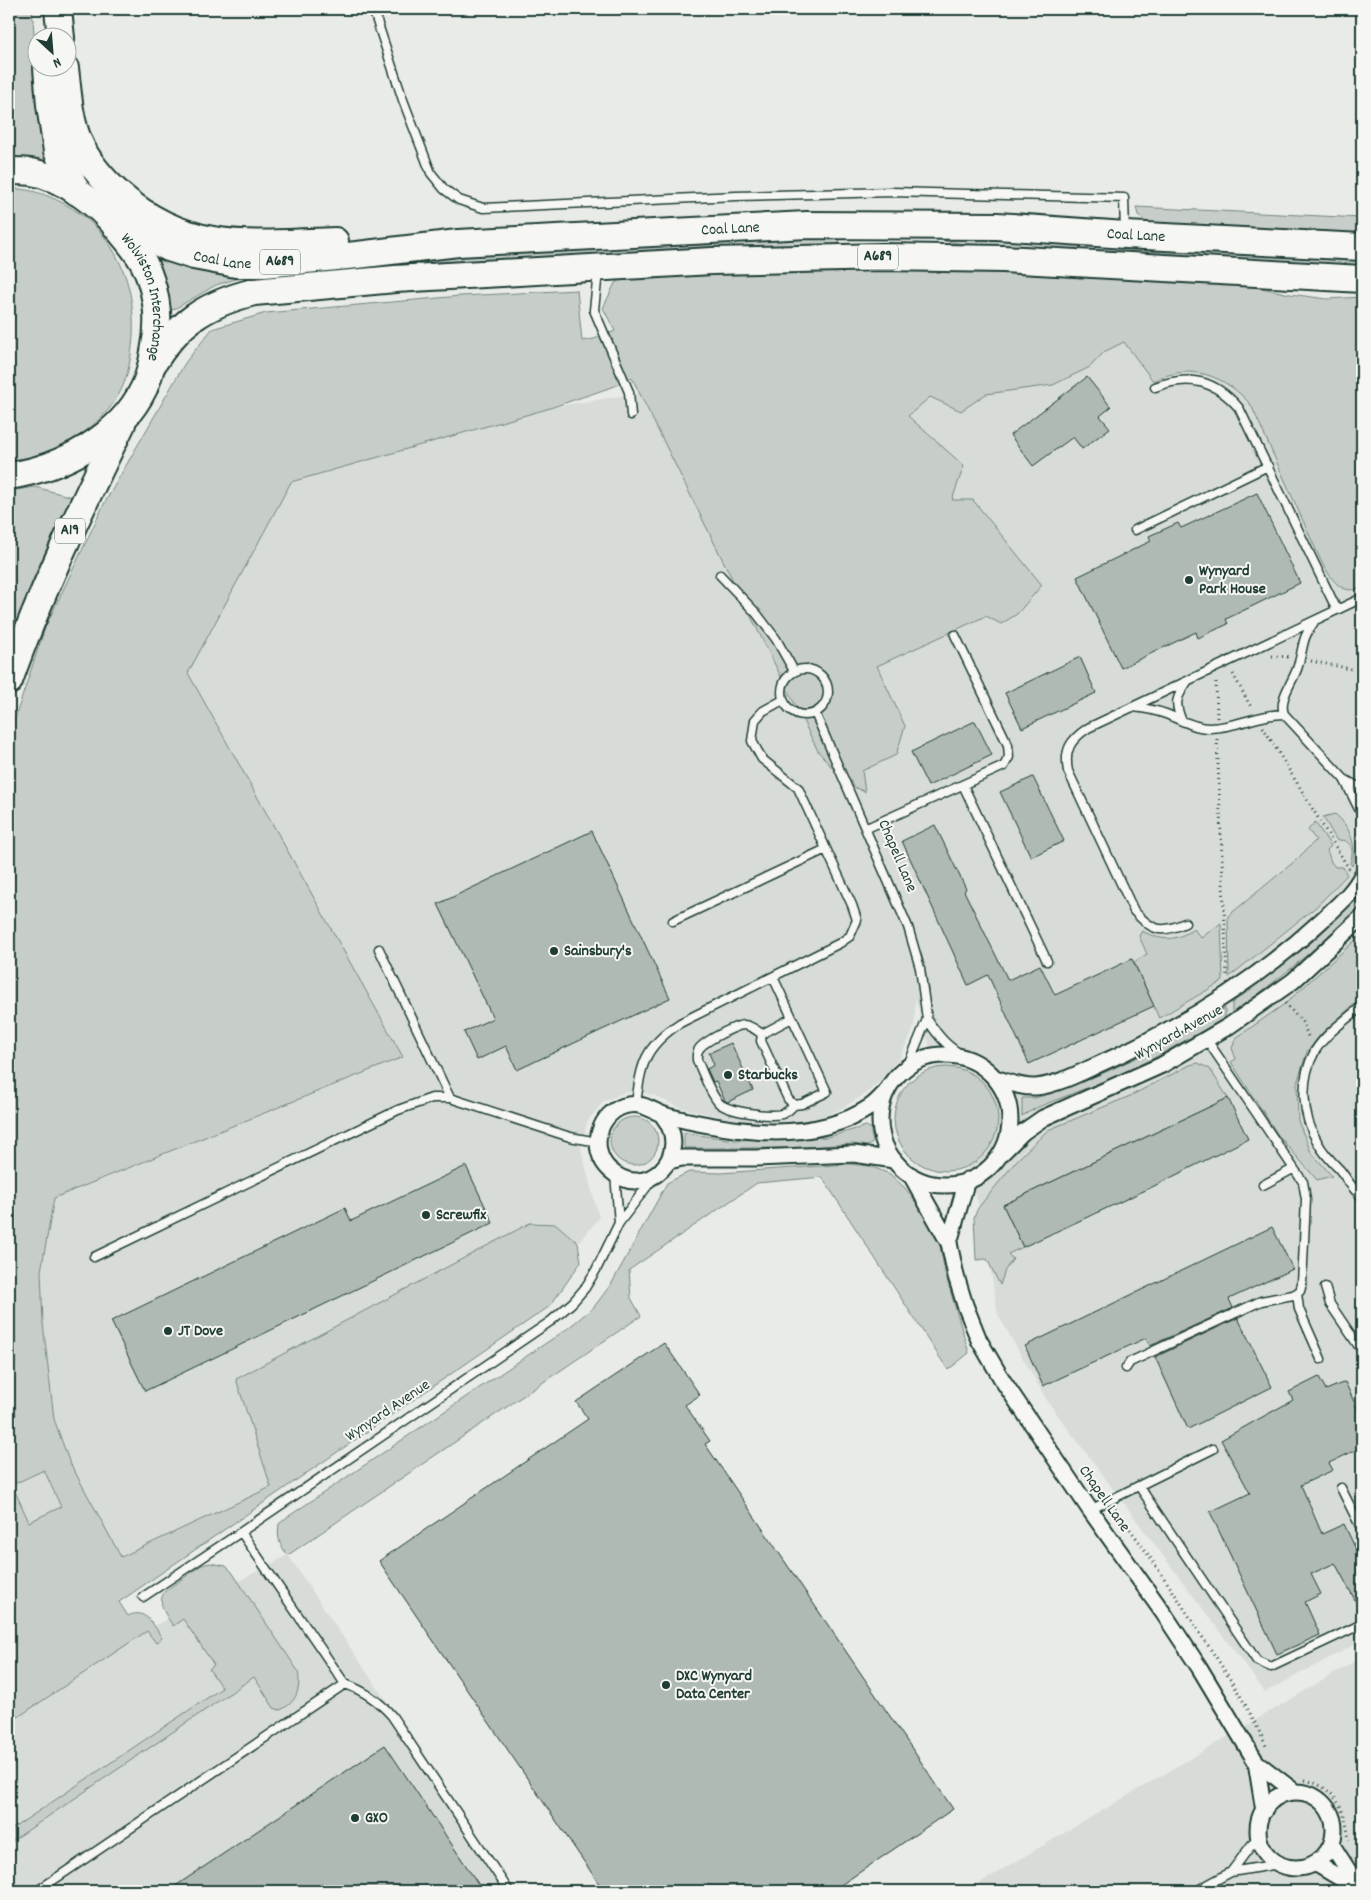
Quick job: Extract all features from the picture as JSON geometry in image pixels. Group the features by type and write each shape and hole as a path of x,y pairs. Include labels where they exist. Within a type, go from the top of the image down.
{"highway":[{"path":"43,9 44,28"},
{"path":"58,9 60,28"},
{"name":"A689","path":"48,78 57,151 77,192"},
{"name":"A689","path":"66,78 72,120 79,143 92,165 106,182 134,207 160,224 185,234 228,242 269,243 362,240 458,243"},
{"name":"Wolviston Interchange","path":"9,171 33,172 56,181 77,192 109,218 136,251 147,269 158,305 159,320 151,367 143,389 127,414 104,435 75,456 50,467 20,474"},
{"name":"Coal Lane","path":"109,218 169,248 194,256 236,264 264,264 458,243 807,225 997,226 1126,235 1362,247"},
{"name":"Coal Lane","path":"151,367 164,345 183,325 210,308 234,297 254,292 395,279 712,261 865,258 1002,259 1362,279"},
{"name":"A19","path":"9,681 65,541 127,414"}],"street":[{"name":"Wynyard Avenue","path":"995,1078 1018,1085 1035,1087 1052,1083 1122,1055 1199,1014 1256,974 1310,931 1360,879"},
{"name":"Wynyard Avenue","path":"999,1156 1008,1137 1010,1116 1006,1096 995,1078 983,1067 968,1059 944,1055 932,1056 916,1062 901,1072 887,1091 883,1102 881,1126 883,1138 894,1160 911,1175 929,1182 948,1184 967,1180 985,1171 1023,1132 1043,1118 1162,1065 1207,1040 1293,981 1362,917"},
{"path":"663,1116 731,1130 765,1132 797,1130 818,1127 853,1115 871,1106 887,1091"},
{"path":"636,1104 651,1107 663,1116 672,1130 674,1139 669,1161 656,1175 635,1180 615,1174 604,1164 598,1142 601,1128 609,1115 621,1107 636,1104"},
{"path":"669,1161 682,1158 756,1158 854,1154 894,1160"},
{"name":"Chapell Lane","path":"911,1175 949,1243 956,1276 979,1340 1003,1381 1199,1667 1256,1762 1264,1811"},
{"name":"Chapell Lane","path":"949,1243 967,1180"},
{"name":"Chapell Lane","path":"1256,1762 1297,1785"},
{"path":"1297,1785 1308,1794 1319,1799 1328,1808 1335,1832 1332,1845 1325,1856 1303,1868 1291,1868 1279,1864 1262,1847 1259,1835 1259,1822 1264,1811 1272,1801 1297,1785"},
{"path":"1332,1845 1361,1890"},
{"path":"1315,1863 1361,1890"}],"lane":[{"path":"373,9 403,100 431,172 444,189 459,200 484,208 736,196 892,192 1124,198 1126,235"},
{"path":"598,268 594,310 629,392 631,415"},
{"path":"1155,387 1167,383 1192,381 1207,383 1222,391 1238,408 1337,610"},
{"path":"1135,530 1268,466"},
{"path":"720,575 776,639 794,671"},
{"path":"1185,924 1170,930 1163,930 1146,924 1134,911 1068,771 1066,759 1069,746 1076,736 1088,728 1362,598"},
{"path":"1315,620 1303,639 1298,667 1283,702 1282,709 1284,714 1344,778 1362,789"},
{"path":"867,828 1004,766 1009,757 1008,746 955,635"},
{"path":"807,668 814,670 820,673 828,684 826,704 815,713 797,714 786,706 783,700 782,687 789,675 794,671 807,668"},
{"path":"1182,721 1176,708 1177,699 1188,681"},
{"path":"636,1104 639,1080 648,1054 661,1036 680,1023 850,936 857,920 852,905 798,788 762,759 752,741 755,720 763,711 783,700"},
{"path":"1130,707 1164,713 1182,721 1207,728 1225,728 1270,714 1284,714"},
{"name":"Chapell Lane","path":"815,713 867,828 908,927 920,968 927,1018 939,1037 950,1048 968,1059"},
{"path":"1344,778 1362,815"},
{"path":"964,785 1047,962"},
{"path":"673,921 826,849"},
{"path":"379,949 450,1098"},
{"path":"762,1034 752,1027 742,1025 708,1040 700,1047 696,1054 697,1060 717,1101 723,1107 761,1114 780,1114 788,1111 794,1105 802,1104 826,1092 773,977"},
{"path":"1362,1006 1328,1035 1317,1049 1309,1066 1304,1088 1304,1107 1318,1145 1362,1197"},
{"path":"762,1034 792,1018"},
{"name":"Chapell Lane","path":"901,1072 908,1065 927,1018"},
{"path":"762,1034 761,1041 788,1099 794,1105"},
{"path":"1126,1368 1130,1362 1261,1301 1296,1293 1300,1291 1302,1284 1306,1199 1302,1182 1207,1040"},
{"path":"94,1257 398,1110 432,1098 450,1098 570,1137 598,1142"},
{"path":"1263,1184 1293,1169"},
{"path":"615,1174 619,1223"},
{"name":"Wynyard Avenue","path":"143,1597 242,1532 551,1321 573,1302 584,1288 600,1264 619,1223 656,1175"},
{"path":"1325,1287 1330,1304 1362,1351"},
{"path":"1296,1293 1299,1309 1321,1359"},
{"path":"1090,1510 1212,1449"},
{"path":"1140,1486 1257,1661 1264,1666 1270,1667 1362,1624"},
{"path":"1342,1488 1362,1530"},
{"path":"242,1532 345,1684 370,1695 382,1704 392,1716 509,1891"},
{"path":"37,1891 345,1684"},
{"path":"1231,1872 1259,1835"},
{"path":"1196,1891 1231,1872 1279,1864"}],"path":[{"path":"1266,658 1274,654 1362,671"},
{"path":"1241,670 1233,674 1258,718 1360,879"},
{"path":"1224,678 1216,682 1228,994"},
{"path":"1277,993 1303,1023 1308,1037 1317,1049"},
{"path":"1109,1501 1160,1572 1209,1646 1257,1726 1269,1752"},
{"path":"1297,1785 1320,1785 1338,1801 1347,1822 1349,1844"}],"shaded area":[{"path":"9,9 32,9 34,28 28,28 28,78 38,78 49,161 13,158 14,152 9,152"},
{"path":"9,189 43,194 63,203 82,215 98,229 120,264 132,304 133,325 129,365 122,389 112,405 93,425 69,442 44,453 23,459 9,459"},
{"path":"1136,207 1362,218 1362,233 1147,223 1138,215"},
{"path":"839,235 840,246 325,270 236,279 216,285 171,311 168,288 157,257 401,256"},
{"path":"977,237 1362,255 1362,265 971,245 944,241"},
{"path":"970,266 1233,282 1290,294 1327,299 1362,297 1362,587 1348,590 1338,585 1330,575 1322,563 1251,405 1230,386 1218,379 1193,372 1167,375 1153,381 1124,342 1104,352 1090,367 1053,385 986,394 961,411 930,397 908,416 964,466 952,500 973,500 1042,585 1017,614 1001,624 986,616 877,666 905,726 896,755 862,771 865,792 845,783 818,751 632,378 615,386 547,409 291,482 188,673 403,1057 54,1198 41,1271 43,1323 54,1419 69,1461 121,1557 271,1487 236,1379 530,1223 556,1224 578,1243 581,1262 550,1306 119,1602 128,1616 140,1614 149,1619 162,1638 156,1643 147,1631 9,1723 9,736 45,628 104,504 185,363 212,329 266,313 461,296 577,290 582,341 594,339 615,331 603,308 615,283 630,274","holes":["44,1470 61,1507 29,1522 12,1485"]},
{"path":"1362,340 1362,1641 1265,1692 1048,1402 998,1315 981,1213 915,998 915,1020 912,1033 899,1059 878,1083 864,1095 837,1111 819,1118 782,1125 743,1122 678,1107 655,1096 640,1092 623,1093 603,1102 587,1122 581,1149 599,1218 578,1243 556,1224 236,1379 271,1487 120,1557 69,1461 54,1419 43,1323 41,1271 54,1198 403,1057 188,673 291,482 547,408 957,341"},
{"path":"35,487 76,498 9,666 9,491"},
{"path":"1335,814 1345,825 1351,837 1354,852 1352,866 1350,863 1352,850 1350,845 1344,840 1337,841 1323,817"},
{"path":"1315,822 1331,846 1327,850 1331,862 1335,867 1343,867 1347,875 1316,907 1229,977 1228,916 1295,861 1316,840 1308,830"},
{"path":"1360,896 1362,904 1316,947 1267,988 1232,1013 1232,1003 1312,942"},
{"path":"1221,923 1223,981 1159,1018 1134,962 1147,954 1139,936 1142,931 1169,939 1181,936 1194,929 1201,938"},
{"path":"1362,934 1362,997 1320,1035 1307,1052 1297,1083 1298,1121 1311,1152 1332,1176 1317,1180 1278,1135 1231,1062 1236,1059 1232,1048 1236,1038 1286,1003"},
{"path":"1225,1008 1225,1018 1154,1058 1112,1078 1038,1107 1022,1116 1022,1098 1034,1098 1050,1094 1106,1072 1163,1045"},
{"path":"1198,1063 1210,1069 1228,1098 1003,1205 1023,1247 1008,1254 1013,1259 1005,1270 1000,1285 987,1259 976,1260 974,1217 978,1208 1018,1159 1048,1130 1130,1096 1190,1065"},
{"path":"946,1067 966,1071 983,1082 994,1099 998,1119 994,1139 983,1156 966,1167 946,1171 926,1167 909,1156 898,1139 894,1119 898,1099 909,1082 926,1071"},
{"path":"634,1117 643,1119 651,1124 656,1132 658,1141 656,1150 651,1158 643,1163 634,1165 625,1163 617,1158 612,1150 610,1141 612,1132 617,1124 625,1119"},
{"path":"866,1126 870,1128 873,1143 867,1146 853,1144 787,1148 684,1148 684,1133 735,1140 828,1137"},
{"path":"849,1164 870,1166 890,1174 905,1188 929,1219 939,1240 945,1273 969,1353 948,1370 822,1177 757,1183 629,1270 631,1298 641,1316 288,1555 283,1548 279,1541 278,1533 279,1524 286,1518 567,1329 594,1307 612,1283 667,1183 689,1172 721,1173"},
{"path":"44,1470 61,1508 29,1522 12,1485"},
{"path":"288,1555 514,1891 9,1891 9,1722 147,1630"},
{"path":"210,1563 226,1566 232,1572 298,1671 299,1683 294,1699 280,1710 274,1708 254,1677 9,1843 9,1831 222,1688 209,1669 214,1665 183,1619 173,1626 165,1613 161,1600 165,1591 202,1565"},
{"path":"1362,1657 1362,1891 966,1891"}],"building":[{"path":"1087,377 1111,407 1100,416 1110,428 1082,449 1073,437 1033,466 1010,435"},
{"name":"Wynyard Park House","path":"1257,493 1300,583 1226,619 1228,624 1198,638 1196,632 1121,668 1077,577 1151,541 1149,536 1178,523 1181,528"},
{"path":"1080,657 1096,693 1022,728 1005,693"},
{"path":"975,721 992,755 928,786 911,752"},
{"path":"1033,777 1064,841 1031,857 1000,792"},
{"path":"935,825 966,889 964,891 1008,980 1040,965 1055,995 1132,959 1154,1006 1029,1064 988,975 968,985 902,841"},
{"name":"Sainsbury's","path":"592,831 670,998 517,1070 506,1046 477,1060 464,1032 493,1018 438,904"},
{"name":"Starbucks","path":"731,1043 753,1090 728,1102 725,1101 716,1081 713,1082 707,1069 714,1065 709,1053"},
{"path":"1228,1098 1248,1139 1150,1188 1023,1247 1003,1205"},
{"path":"466,1166 493,1223 145,1391 111,1321 345,1208 351,1221"},
{"path":"1272,1227 1293,1269 1229,1299 1233,1308 1150,1346 1146,1338 1043,1386 1025,1346"},
{"path":"1238,1318 1272,1387 1188,1429 1155,1357"},
{"name":"DXC Wynyard Data Center","path":"664,1343 700,1395 685,1405 710,1441 705,1444 953,1809 832,1891 604,1891 379,1561 588,1419 576,1402"},
{"path":"1319,1377 1326,1390 1345,1382 1362,1419 1362,1447 1329,1463 1333,1470 1301,1485 1322,1534 1344,1524 1362,1562 1362,1613 1335,1563 1311,1574 1321,1594 1305,1602 1320,1635 1277,1654 1210,1512 1250,1493 1221,1440 1293,1400 1289,1392"},
{"name":"GXO","path":"385,1745 483,1891 168,1891"}],"place":[{"name":"Wynyard Park House","path":"1189,580"},
{"name":"Sainsbury's","path":"554,951"},
{"name":"Starbucks","path":"728,1075"},
{"name":"Screwfix","path":"426,1215"},
{"name":"JT Dove","path":"168,1331"},
{"name":"DXC Wynyard Data Center","path":"666,1685"},
{"name":"GXO","path":"355,1818"}]}
